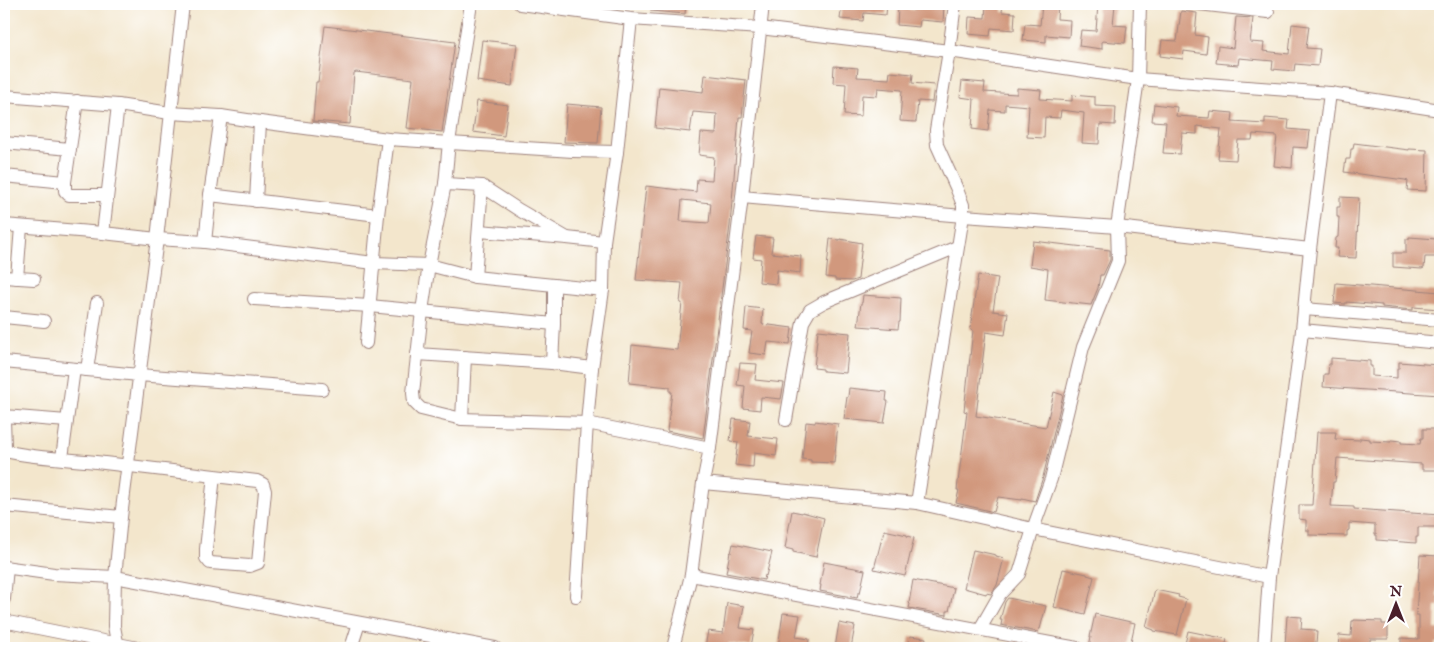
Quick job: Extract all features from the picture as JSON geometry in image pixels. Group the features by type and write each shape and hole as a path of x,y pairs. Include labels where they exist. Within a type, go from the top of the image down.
{"street":[{"path":"118,647 114,626 115,577 121,517 157,239 183,4"},
{"path":"470,4 449,142 445,184 422,311 412,394 414,402 421,409 462,419 587,423 710,448"},
{"path":"520,4 631,19 760,28 1138,79 1330,93 1440,110"},
{"path":"673,648 691,575 710,448 742,197 763,4"},
{"path":"917,503 963,216 963,205 937,145 936,130 955,4"},
{"path":"980,629 1000,594 1019,574 1051,479 1083,347 1118,261 1117,226 1138,79 1140,4"},
{"path":"1199,4 1268,12"},
{"path":"576,596 587,423 592,368 603,290 604,242 617,152 631,19"},
{"path":"1264,648 1269,577 1302,330 1310,249 1330,93"},
{"path":"4,96 118,105 170,113 221,116 388,139 617,152"},
{"path":"77,102 65,191 69,195 107,195"},
{"path":"103,233 118,105"},
{"path":"205,242 221,116"},
{"path":"256,201 260,122"},
{"path":"366,344 378,215 388,139"},
{"path":"4,143 70,149"},
{"path":"4,176 65,182"},
{"path":"445,184 482,186 567,238"},
{"path":"475,277 482,186"},
{"path":"210,195 378,215"},
{"path":"742,197 963,216 1117,226 1310,249"},
{"path":"4,225 205,242 374,263 429,265 475,277 603,290"},
{"path":"17,278 21,227"},
{"path":"479,231 604,242"},
{"path":"786,420 804,322 810,310 824,302 957,247"},
{"path":"4,276 34,279"},
{"path":"552,363 554,285"},
{"path":"254,299 370,306 554,324"},
{"path":"87,370 97,303"},
{"path":"1304,309 1440,320"},
{"path":"4,317 44,321"},
{"path":"1302,330 1440,344"},
{"path":"417,354 552,363 592,368"},
{"path":"462,419 465,357"},
{"path":"4,362 139,375 322,389"},
{"path":"62,458 74,369"},
{"path":"67,421 4,418 5,447 9,452 24,455 62,458 257,481 263,484 265,491 258,563 250,566 210,563 206,558 214,476"},
{"path":"704,483 917,503 1033,529 1269,577"},
{"path":"4,506 121,517"},
{"path":"4,599 5,567 54,574 115,577 359,623 459,645 495,648"},
{"path":"691,575 1077,648"},
{"path":"4,617 8,622 118,647 138,648"},
{"path":"351,648 359,623"}],"building":[{"path":"652,4 686,4 685,14 651,11"},
{"path":"842,4 887,4 886,15 864,13 863,21 840,19"},
{"path":"914,4 944,5 943,22 920,20 919,27 897,25 898,8 914,10"},
{"path":"986,4 1003,4 1002,12 1015,13 1014,30 991,28 990,36 968,34 969,17 985,18"},
{"path":"1042,4 1058,4 1057,19 1070,20 1069,37 1046,35 1046,42 1023,40 1025,24 1040,25"},
{"path":"1098,4 1115,4 1113,25 1127,26 1125,43 1102,41 1102,49 1079,46 1081,30 1096,31"},
{"path":"1181,11 1197,13 1195,35 1208,37 1206,54 1184,51 1183,59 1160,56 1162,40 1177,41"},
{"path":"1236,17 1253,18 1250,42 1264,43 1263,51 1289,54 1292,24 1309,26 1306,48 1320,49 1318,66 1295,64 1294,71 1272,69 1273,61 1239,58 1238,65 1216,63 1218,46 1233,48"},
{"path":"325,26 455,42 442,132 407,128 413,79 356,72 354,73 350,124 313,121 316,82 318,82"},
{"path":"482,40 517,44 512,86 477,81"},
{"path":"834,66 858,68 857,77 889,79 890,72 913,74 912,83 934,85 932,102 918,101 916,122 900,121 902,90 878,88 877,96 862,95 861,116 844,115 846,84 833,83"},
{"path":"705,75 746,80 742,117 739,117 730,225 703,438 667,431 672,392 670,392 670,387 629,383 632,345 677,350 682,303 680,303 682,283 636,280 646,186 696,192 697,179 712,180 714,157 699,155 701,133 716,134 717,114 693,112 690,132 655,128 659,87 703,92","holes":["682,200 711,203 709,223 680,221"]},
{"path":"962,81 985,83 984,92 1017,94 1017,88 1041,90 1040,99 1072,101 1072,95 1095,97 1095,106 1116,107 1115,125 1100,124 1099,144 1082,143 1084,113 1061,110 1060,118 1045,117 1044,138 1027,137 1029,106 1005,104 1005,111 990,110 988,131 972,129 974,99 960,97"},
{"path":"477,101 508,105 504,136 473,132"},
{"path":"567,104 601,107 598,143 564,142"},
{"path":"1154,104 1177,107 1176,116 1209,118 1210,111 1233,113 1232,122 1265,124 1265,118 1289,120 1288,129 1310,131 1308,148 1293,147 1292,168 1274,166 1277,136 1253,134 1252,140 1238,140 1236,160 1218,159 1221,129 1197,126 1197,134 1182,133 1180,154 1163,153 1166,122 1152,121"},
{"path":"1354,143 1409,150 1427,150 1426,191 1407,190 1408,181 1405,180 1344,172 1346,159 1350,159"},
{"path":"1340,197 1359,198 1356,258 1337,257 1338,248 1335,248 1336,238 1338,237 1339,217 1337,217 1337,207 1340,207"},
{"path":"756,236 773,238 771,253 801,256 800,273 777,270 776,284 759,282 761,259 753,258"},
{"path":"1409,237 1437,239 1437,242 1440,242 1440,257 1425,257 1424,268 1422,269 1393,267 1393,253 1406,253 1406,239 1409,239"},
{"path":"830,239 862,243 858,279 852,281 835,280 835,278 826,277"},
{"path":"1033,241 1110,250 1110,260 1103,275 1100,275 1098,288 1091,305 1045,300 1048,269 1030,266"},
{"path":"978,275 998,278 993,311 1008,313 1005,335 986,332 976,416 1046,427 1054,392 1063,395 1043,477 1035,501 1022,498 1022,500 998,497 994,512 956,503 967,412 964,411 973,330 970,329"},
{"path":"1336,283 1440,292 1440,309 1413,307 1413,310 1382,307 1382,305 1334,303"},
{"path":"863,295 901,298 898,329 858,326"},
{"path":"746,307 763,309 762,324 792,328 790,344 768,342 766,355 749,353 752,331 744,330"},
{"path":"818,330 850,333 846,373 823,371 823,369 814,368"},
{"path":"1331,358 1370,361 1372,376 1397,378 1399,362 1438,365 1438,370 1440,370 1440,395 1323,387 1324,374 1328,374"},
{"path":"740,363 757,364 755,380 784,383 781,399 761,397 760,410 743,408 745,386 737,385"},
{"path":"849,388 887,392 886,401 888,401 884,423 844,419"},
{"path":"733,419 750,421 748,436 778,439 776,456 754,453 753,467 735,465 738,442 730,441"},
{"path":"815,421 838,424 834,463 811,462 811,460 802,459 806,422 815,423"},
{"path":"1423,429 1440,429 1440,470 1422,470 1422,464 1337,458 1331,506 1440,515 1440,527 1418,527 1416,543 1377,540 1375,525 1349,523 1347,536 1309,535 1309,530 1306,530 1306,520 1299,519 1299,505 1312,505 1317,432 1336,432 1335,439 1360,440 1360,438 1370,439 1370,441 1391,442 1391,440 1401,441 1401,443 1420,444 1421,438 1423,438"},
{"path":"792,511 824,518 816,557 793,552 793,550 785,548"},
{"path":"884,530 914,538 905,576 874,569"},
{"path":"733,544 772,552 764,580 726,573"},
{"path":"973,550 1004,558 997,585 991,594 964,588"},
{"path":"1420,555 1439,556 1440,576 1438,576 1437,596 1439,596 1439,606 1436,606 1435,629 1440,629 1440,642 1435,642 1435,648 1401,648 1401,638 1419,639 1419,615 1416,615"},
{"path":"824,562 865,570 860,593 858,593 857,598 820,591"},
{"path":"1063,569 1094,577 1085,614 1054,607"},
{"path":"913,580 954,588 947,615 909,608"},
{"path":"1155,590 1179,595 1178,597 1186,599 1177,635 1154,631 1146,627"},
{"path":"1008,598 1046,606 1038,632 1001,625 1002,620 1000,620"},
{"path":"727,603 744,606 740,628 754,630 751,647 729,643 728,648 705,647 708,631 723,633"},
{"path":"783,613 800,615 796,637 809,639 808,648 778,648"},
{"path":"1095,614 1135,623 1130,646 1128,648 1102,648 1089,646"},
{"path":"1287,616 1302,617 1301,629 1315,630 1317,632 1314,648 1286,647"},
{"path":"1352,621 1382,621 1382,624 1388,624 1388,639 1370,639 1370,648 1338,648 1339,635 1351,636"},
{"path":"839,623 855,626 851,648 835,648"},
{"path":"1188,631 1227,639 1225,648 1184,648"},
{"path":"910,636 926,638 924,648 908,648"}]}
